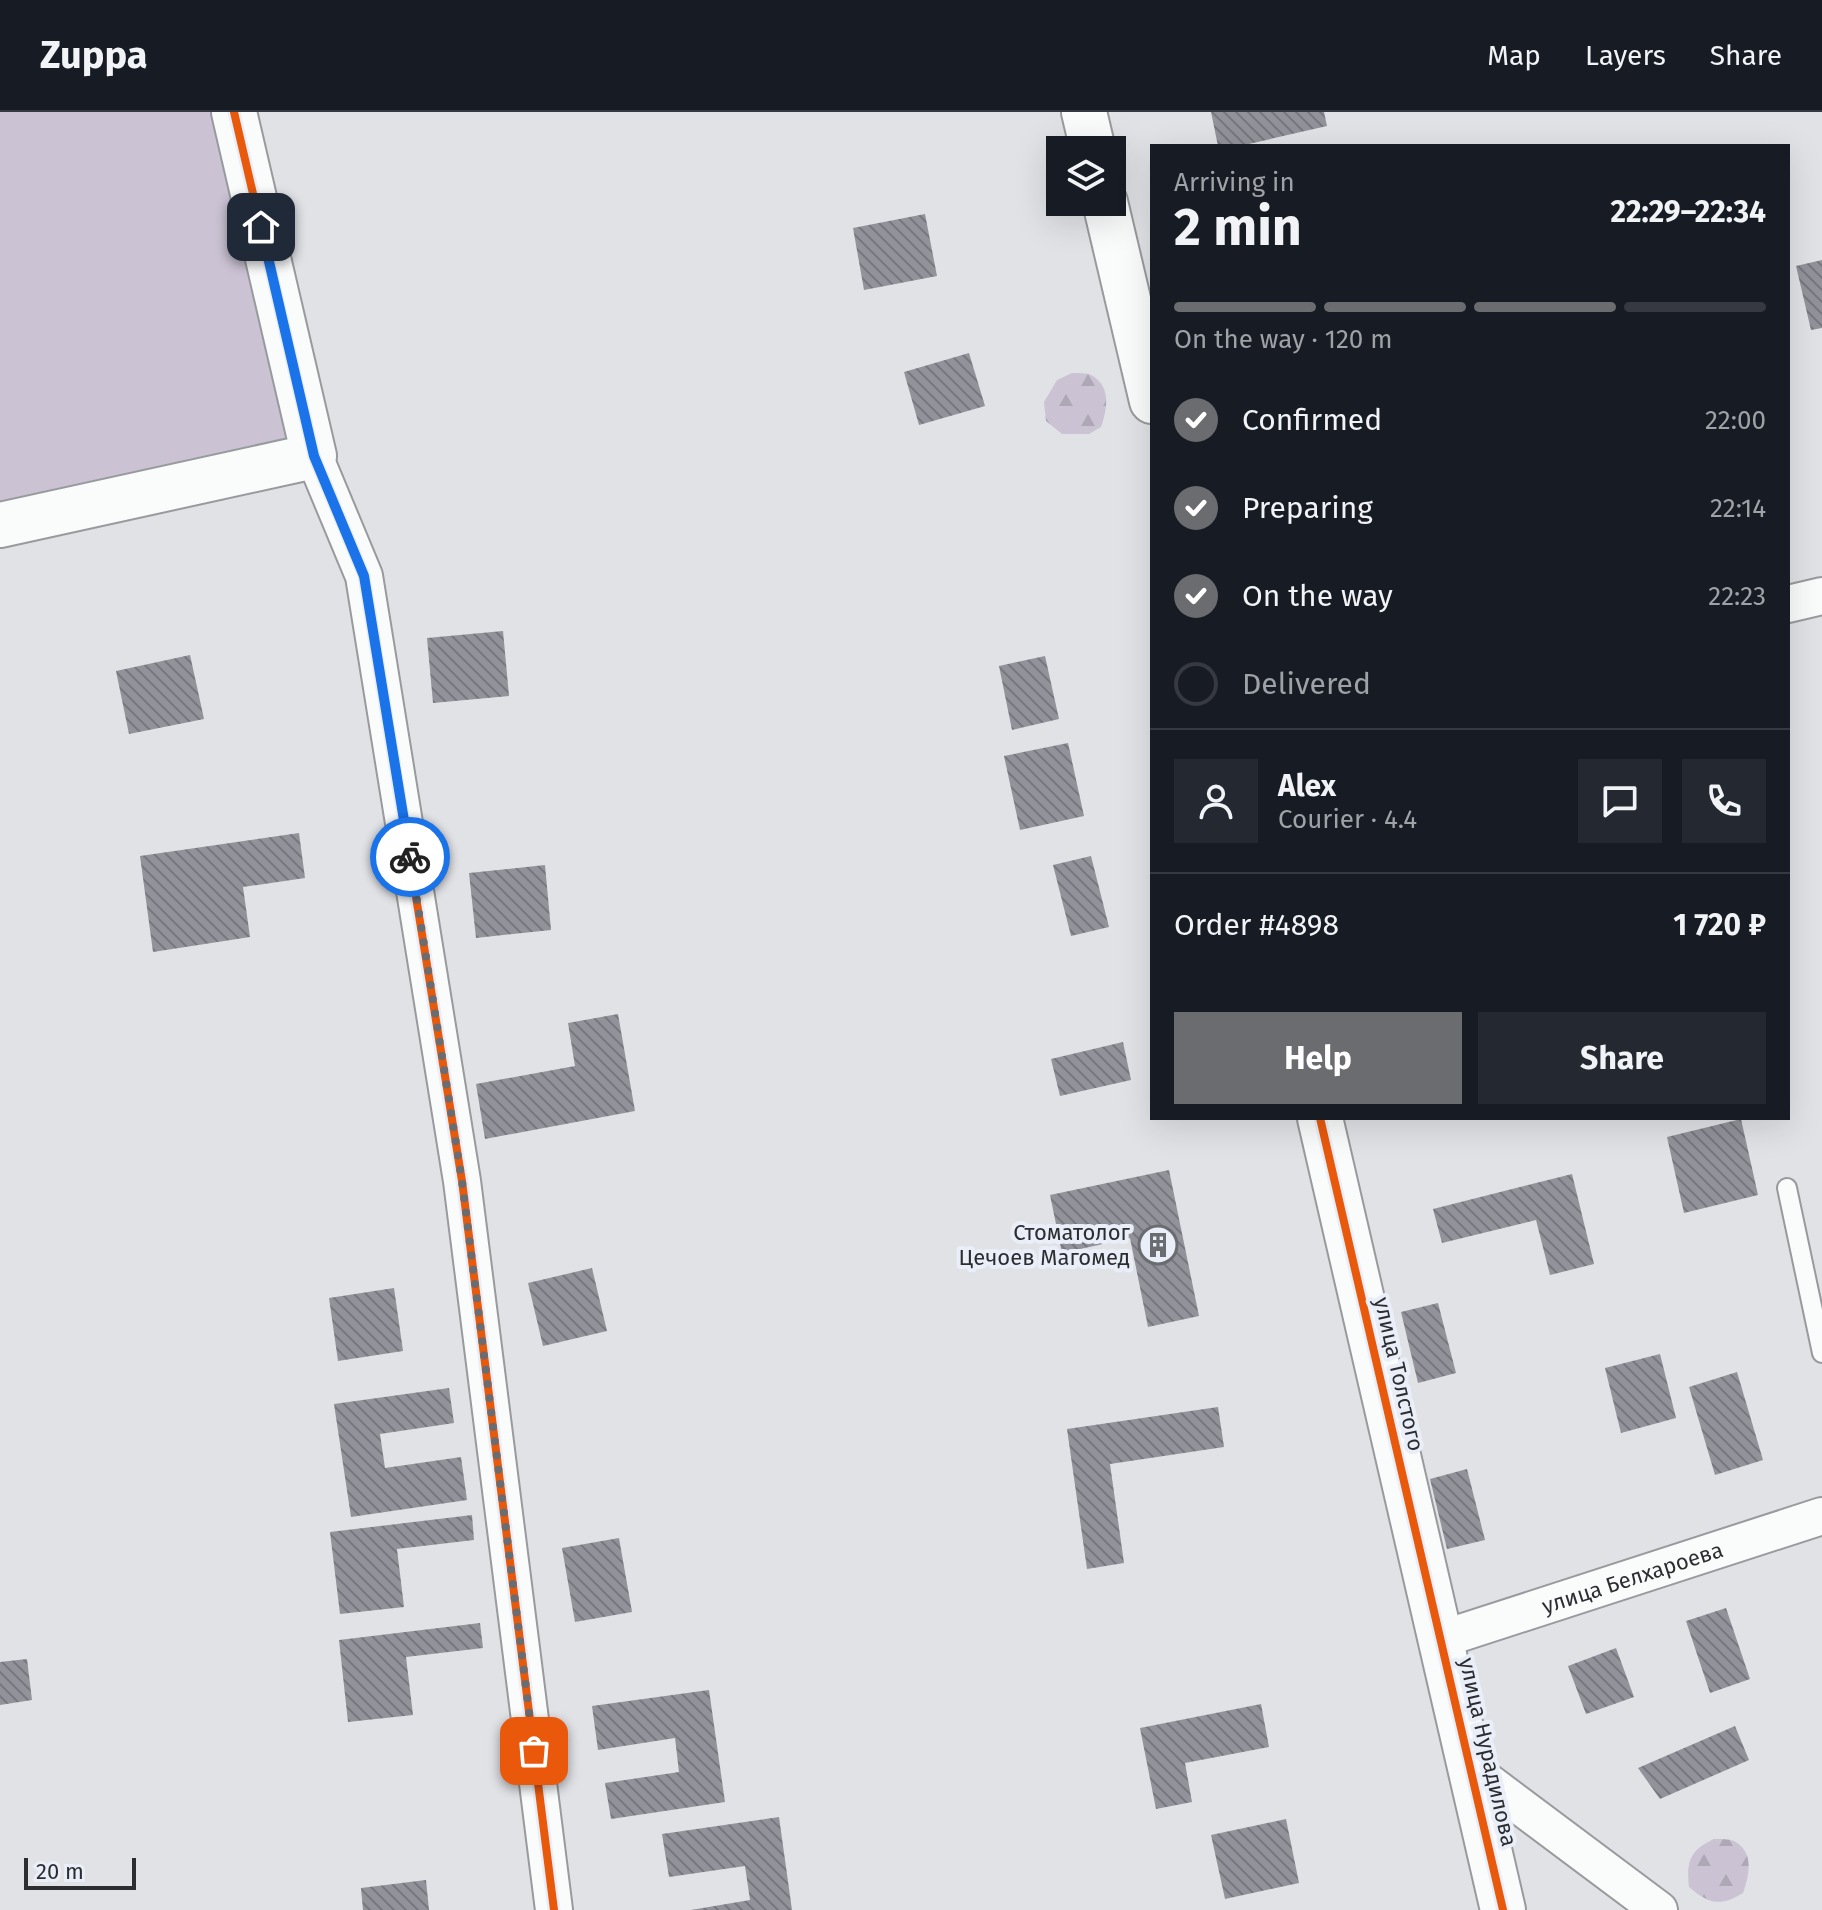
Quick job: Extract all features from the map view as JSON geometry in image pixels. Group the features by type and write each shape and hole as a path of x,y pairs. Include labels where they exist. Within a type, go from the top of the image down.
{"street":[{"path":"234,112 314,456 364,576 462,1181 554,1910"},
{"path":"1084,112 1090,136"},
{"path":"1108,216 1150,393"},
{"path":"0,525 314,456"},
{"path":"1790,604 1822,596"},
{"name":"улица Толстого","path":"1320,1120 1442,1639"},
{"name":"улица Белхароева","path":"1442,1639 1822,1516"},
{"name":"улица Нурадилова","path":"1442,1639 1476,1773 1505,1910"},
{"name":"улица Нурадилова","path":"1442,1639 1505,1910"},
{"path":"1476,1773 1659,1910"}],"lane":[{"path":"1787,1188 1822,1353"}],"green space":[{"path":"0,112 234,112 314,456 0,525"},
{"path":"1072,373 1091,375 1105,392 1106,406 1101,427 1089,434 1062,434 1046,421 1044,402 1057,380"},
{"path":"1714,1839 1732,1840 1741,1846 1749,1865 1743,1893 1721,1902 1709,1900 1689,1887 1691,1857"}],"building":[{"path":"1211,112 1324,112 1327,126 1249,144 1218,144"},
{"path":"925,214 937,276 864,290 853,228"},
{"path":"1822,260 1822,328 1811,330 1796,266"},
{"path":"969,353 985,406 919,425 904,372"},
{"path":"503,631 509,696 433,703 427,638"},
{"path":"190,655 204,719 129,734 116,671"},
{"path":"1045,656 1059,719 1012,730 999,666"},
{"path":"1068,743 1084,816 1020,830 1004,756"},
{"path":"299,833 305,878 243,887 250,937 153,952 140,856"},
{"path":"1091,856 1109,927 1071,936 1053,865"},
{"path":"545,865 551,930 476,938 469,873"},
{"path":"618,1014 635,1111 485,1139 476,1084 575,1066 568,1023"},
{"path":"1123,1042 1131,1080 1060,1096 1051,1059"},
{"path":"1741,1120 1758,1195 1684,1213 1667,1137"},
{"name":"Стоматолог Цечоев Магомед","path":"1169,1170 1199,1316 1148,1327 1130,1238 1062,1253 1050,1195"},
{"path":"1572,1174 1594,1264 1550,1275 1536,1220 1442,1243 1433,1209"},
{"path":"592,1268 607,1331 543,1346 528,1283"},
{"path":"394,1288 403,1351 338,1361 329,1298"},
{"path":"1438,1303 1456,1373 1418,1383 1401,1312"},
{"path":"1660,1354 1676,1418 1621,1433 1605,1368"},
{"path":"1737,1372 1763,1460 1715,1475 1689,1387"},
{"path":"449,1388 454,1423 380,1434 385,1468 461,1457 467,1500 351,1517 334,1404"},
{"path":"1218,1407 1224,1447 1110,1464 1124,1563 1087,1569 1067,1429"},
{"path":"1467,1469 1485,1540 1447,1549 1430,1479"},
{"path":"472,1515 474,1540 397,1549 404,1607 340,1614 330,1532"},
{"path":"619,1538 632,1612 575,1622 562,1548"},
{"path":"1726,1608 1750,1679 1710,1693 1686,1621"},
{"path":"480,1623 483,1648 406,1657 413,1715 348,1722 339,1640"},
{"path":"1616,1648 1634,1697 1586,1714 1568,1666"},
{"path":"27,1659 32,1700 0,1705 0,1662"},
{"path":"709,1690 725,1802 611,1819 605,1783 679,1772 675,1738 598,1750 592,1706"},
{"path":"1261,1704 1269,1747 1185,1763 1192,1802 1156,1809 1140,1728"},
{"path":"1735,1726 1749,1760 1660,1799 1638,1768"},
{"path":"779,1817 792,1910 691,1910 750,1900 745,1866 669,1877 662,1834"},
{"path":"1286,1819 1299,1883 1225,1899 1211,1835"},
{"path":"426,1880 429,1910 363,1910 361,1888"}],"cycle path":[{"path":"234,112 314,456 364,576 462,1181 554,1910"},
{"path":"1320,1120 1503,1910"}],"way so far":[{"path":"410,857 462,1181 534,1751"}],"place":[{"name":"Стоматолог Цечоев Магомед","path":"1158,1245"}],"route":[{"path":"261,227 314,456 364,576 410,857"}]}
